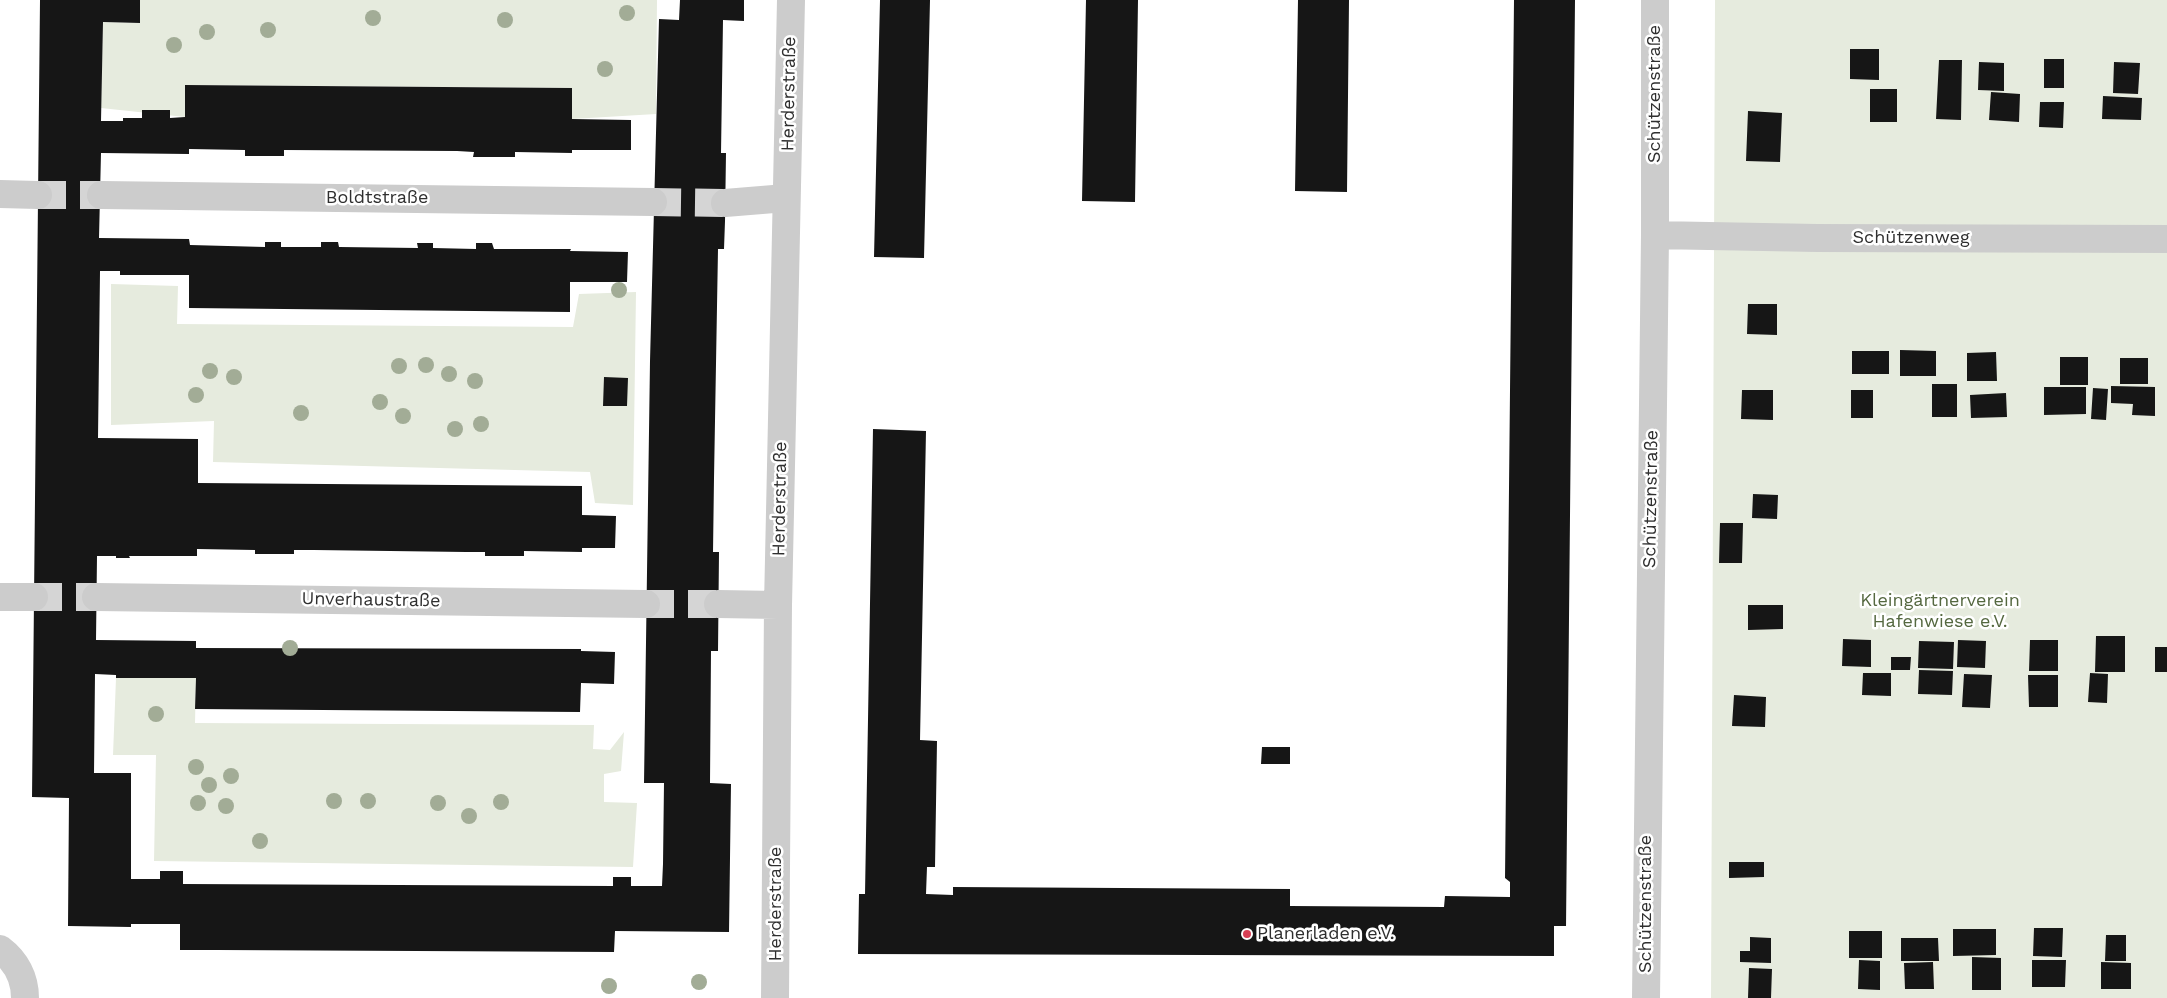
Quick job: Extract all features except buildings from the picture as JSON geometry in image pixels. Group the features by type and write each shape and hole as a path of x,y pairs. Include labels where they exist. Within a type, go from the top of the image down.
{"street":[{"name":"Herderstraße","path":"775,998 778,605 791,0"},
{"name":"Schützenstraße","path":"1646,998 1655,235 1655,0"},
{"path":"0,194 38,195"},
{"name":"Boldtstraße","path":"100,195 653,202"},
{"path":"725,202 786,198"},
{"name":"Schützenweg","path":"1655,235 1826,238 2167,238"},
{"path":"0,597 34,597"},
{"name":"Unverhaustraße","path":"96,597 646,604"},
{"path":"718,604 778,605"},
{"path":"0,949 9,956 20,970 25,987 25,998"}],"green space":[{"path":"140,0 657,0 656,114 572,119 572,88 186,85 185,117 101,108 103,22 139,23"},
{"name":"Kleingärtnerverein Hafenwiese e.V.","path":"1715,0 2167,0 2167,998 1711,998"},
{"path":"111,284 178,286 177,324 573,327 579,294 636,292 633,505 595,503 590,472 213,462 214,421 111,425"},
{"path":"116,678 196,678 195,723 594,725 593,749 610,750 624,732 621,771 604,774 604,802 637,803 633,867 154,861 156,755 113,755"}],"tunnel":[{"path":"38,195 101,195"},
{"path":"653,202 725,203"},
{"path":"34,597 96,597"},
{"path":"646,604 718,604"}],"place":[{"name":"Planerladen e.V.","path":"1247,934"}]}
